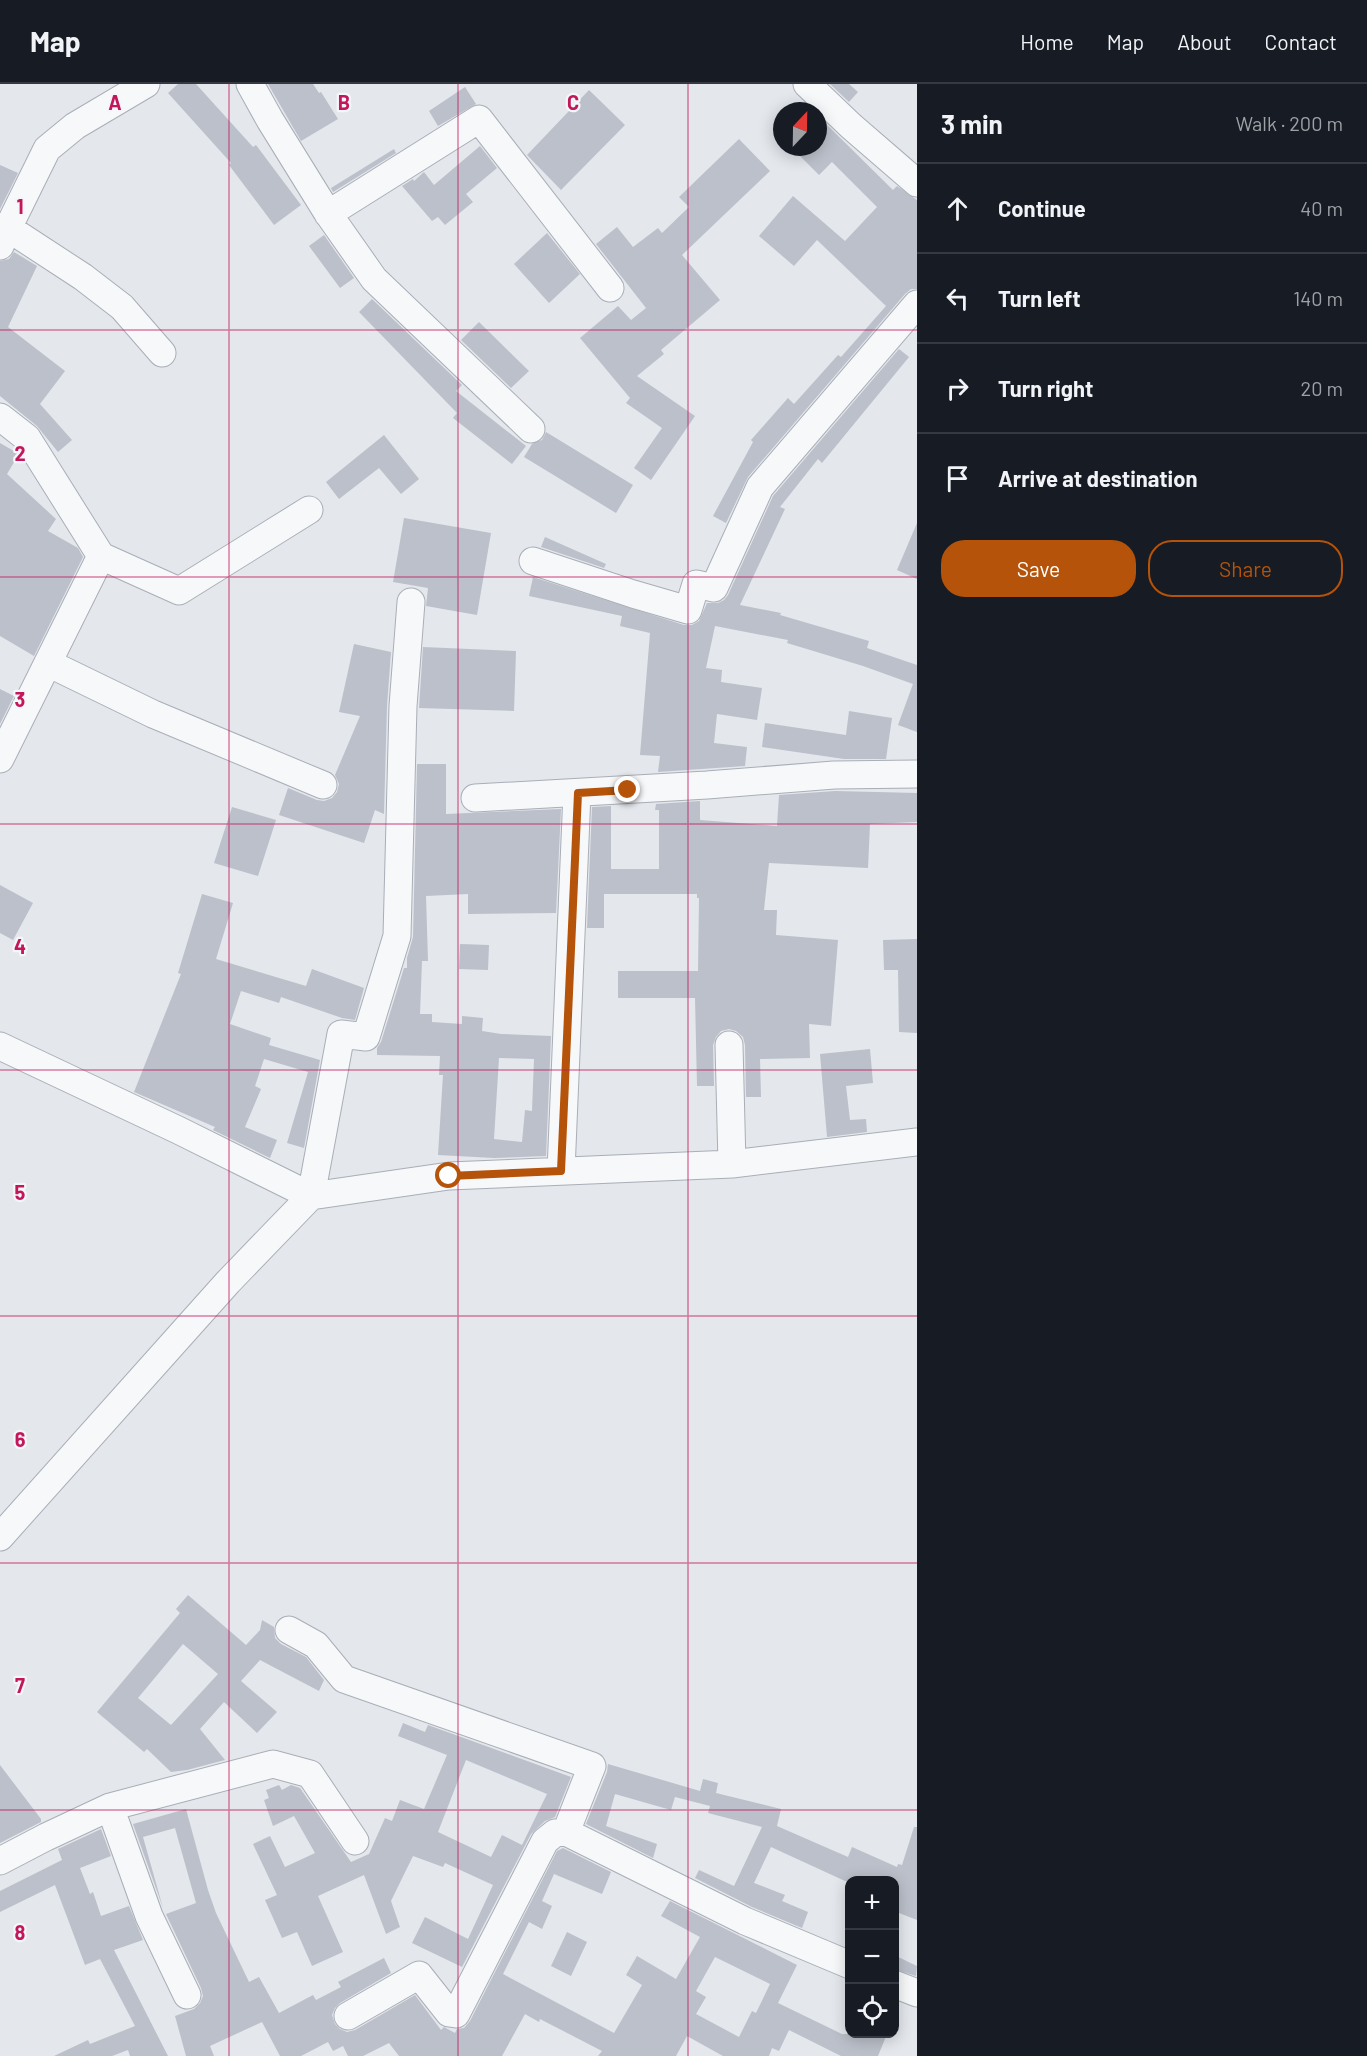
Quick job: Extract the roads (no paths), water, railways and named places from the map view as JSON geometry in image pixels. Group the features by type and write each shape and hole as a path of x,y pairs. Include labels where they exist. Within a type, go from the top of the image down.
{"street":[{"path":"146,84 75,126 47,149 4,237 83,277 122,307 162,353"},
{"path":"250,84 328,214 374,279 531,429"},
{"path":"807,84 917,183"},
{"path":"328,214 479,119 610,288"},
{"path":"533,561 688,610 696,584 714,588 760,488 917,304"},
{"path":"0,417 27,438 101,555 179,591 309,510"},
{"path":"0,758 101,555"},
{"path":"0,1537 228,1282 311,1196 341,1034 366,1037 397,936 403,706 411,602"},
{"path":"48,663 153,714 323,785"},
{"path":"475,798 707,785 834,775 917,774"},
{"path":"561,1171 578,793"},
{"path":"729,1045 732,1164"},
{"path":"0,1046 311,1196 449,1176 732,1164 917,1142"},
{"path":"288,1630 316,1645 344,1679 592,1766 566,1832"},
{"path":"0,1861 110,1808 273,1764 310,1774 355,1841"},
{"path":"110,1808 148,1916 188,1995"},
{"path":"348,2016 419,1975 449,2013 456,2014 545,1841 555,1833 566,1832 745,1922 845,1963"},
{"path":"896,1984 917,1993"}]}
